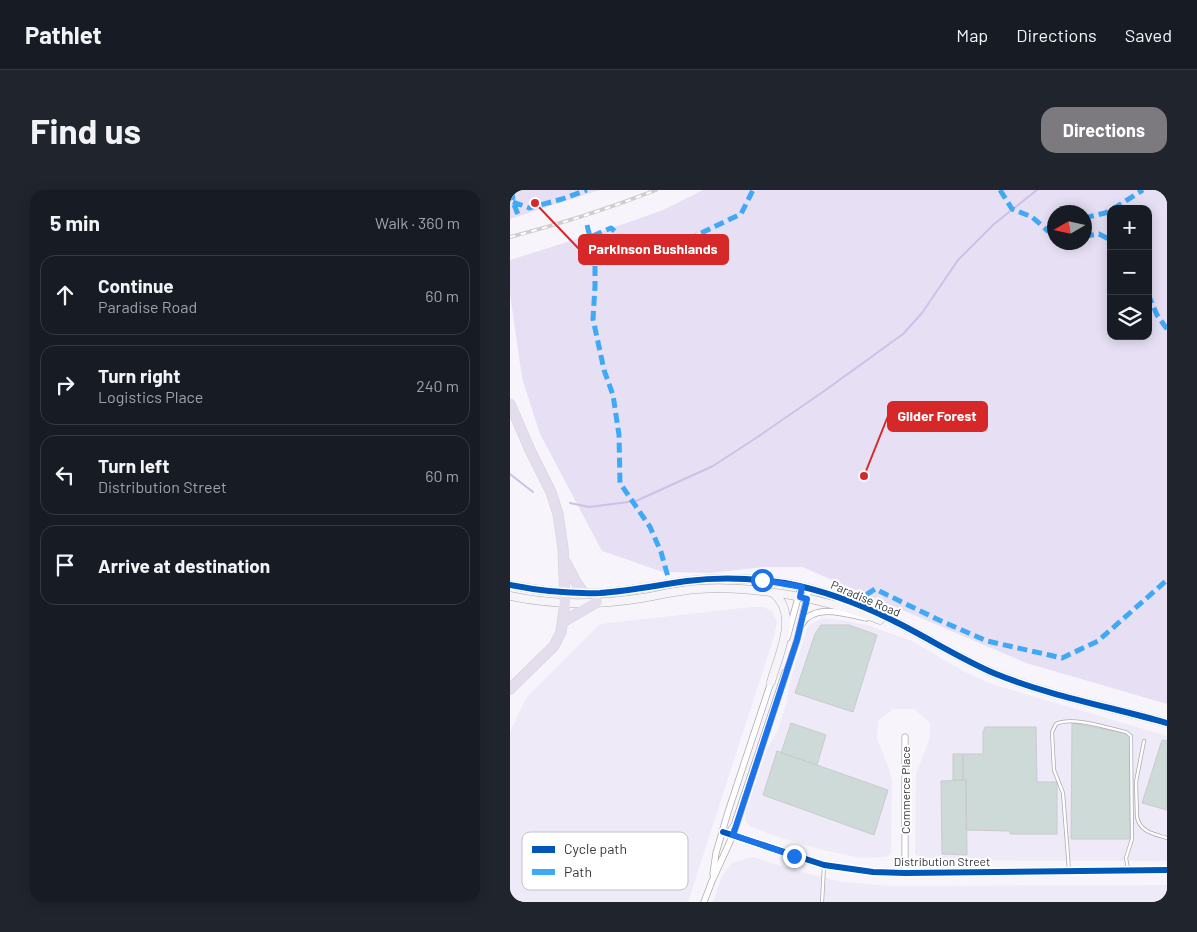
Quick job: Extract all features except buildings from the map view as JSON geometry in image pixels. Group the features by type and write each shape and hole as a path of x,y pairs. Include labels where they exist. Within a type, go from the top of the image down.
{"highway":[{"path":"510,404 555,502 561,529 564,560 563,622 561,632 554,646 510,690"},
{"path":"564,560 584,593"},
{"path":"563,622 597,602"}],"street":[{"name":"Paradise Road","path":"510,596 564,597 688,581 729,578 762,580 805,588 862,606 997,674 1056,693 1167,723"},
{"name":"Paradise Road","path":"510,585 597,602 641,598 696,589 726,588 771,592 860,612 932,642"},
{"path":"704,902 733,835 792,654 800,628 805,588"},
{"path":"771,592 782,603 785,610 786,625 771,682"},
{"path":"712,881 716,853 722,832 771,682 803,598"},
{"path":"800,628 810,616 829,612 882,621"},
{"name":"Commerce Place","path":"905,737 905,873"},
{"name":"Distribution Street","path":"722,832 824,864 874,872 1167,870"}],"lane":[{"path":"722,832 729,830 733,824 782,675 792,654"},
{"path":"1069,871 1063,793 1054,770 1052,732 1056,724 1064,722 1076,722 1126,732 1131,736 1132,839 1126,858 1128,871"},
{"path":"1144,741 1136,782 1138,821 1148,833 1167,838"},
{"path":"822,902 824,864"}],"shaded area":[{"path":"510,190 600,190 510,219"},
{"path":"703,190 1167,190 1167,704 1026,663 802,567 765,567 710,573 663,572 602,551 540,434 522,378 510,294 510,260 663,210"},
{"path":"751,607 763,607 772,611 777,621 774,637 688,902 510,902 510,732 526,698 600,624"},
{"path":"823,618 867,625 912,641 963,671 992,684 1167,736 1167,861 923,860 915,854 916,774 929,740 930,723 914,709 893,709 878,721 877,739 890,771 892,784 891,853 886,857 860,858 823,850 772,835 750,826 745,820 746,811 768,747 777,732 786,705 790,681 808,626"},
{"path":"752,857 843,882 890,886 1167,885 1167,902 713,902 721,878 732,863"}],"waterway":[{"path":"570,503 589,507 636,501 713,466 756,438 903,334 922,313 958,260 994,224 1037,190"},
{"path":"510,474 533,492"}],"railway":[{"path":"510,237 584,216 656,190"}],"marked path":[{"path":"512,190 513,202 519,217"},
{"path":"513,202 529,208 587,190"},
{"path":"587,225 590,237 611,228 618,234 623,256 639,250 682,245 697,235 741,214 753,190"},
{"path":"1000,190 1012,209 1032,217 1047,230"},
{"path":"1119,205 1143,190"},
{"path":"1092,216 1107,212"},
{"path":"1092,235 1099,234 1107,238"},
{"path":"590,237 595,248 593,319 604,370 613,395 619,435 620,483 650,527 661,552 670,584"},
{"path":"1148,295 1157,315 1167,329"},
{"path":"854,603 875,589 987,641 1062,658 1098,641 1167,580"}],"cycle path":[{"path":"510,585 555,592 600,593 711,579 760,580 785,583 826,593 866,608 983,668 1017,682 1167,723"},
{"path":"723,832 824,865 873,872 1167,870"}],"place":[{"name":"Parkinson Bushlands","path":"535,203"},
{"name":"Glider Forest","path":"864,476"}],"route":[{"path":"762,580 802,587 800,597 807,599 797,640 733,835 794,856"}]}
